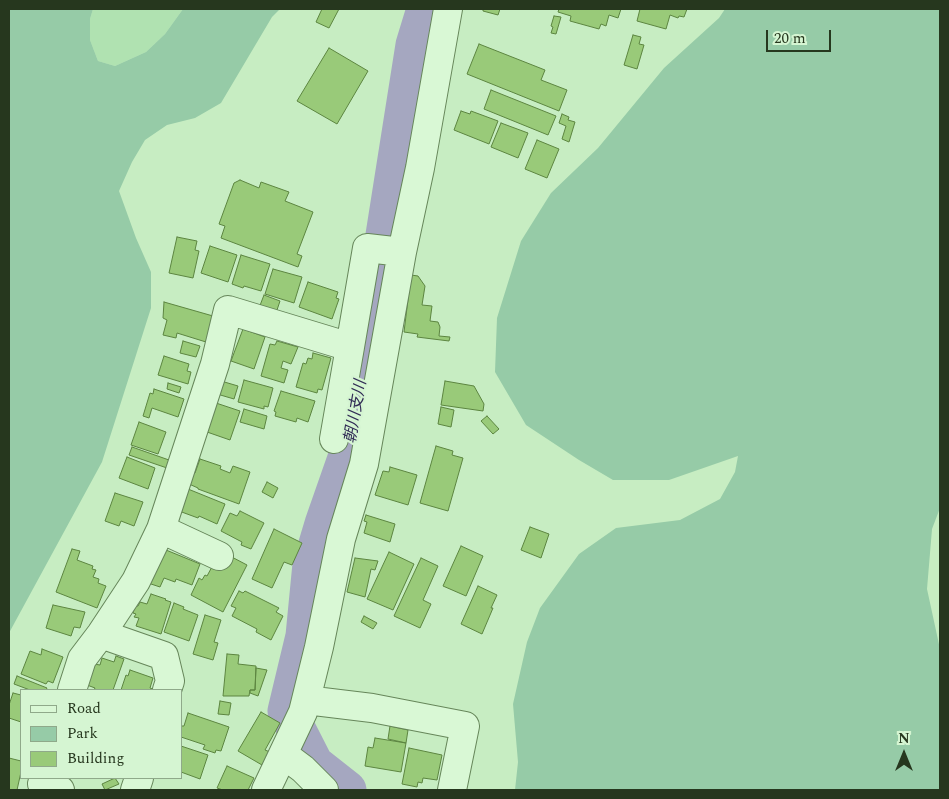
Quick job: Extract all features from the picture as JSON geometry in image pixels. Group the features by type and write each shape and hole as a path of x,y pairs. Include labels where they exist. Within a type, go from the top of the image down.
{"street":[{"path":"266,790 304,706 319,647 341,539 364,464 401,252 420,168 448,9"},
{"path":"334,439 367,248 401,252"},
{"path":"72,689 82,658 101,634 136,581 160,529 216,364 228,310 350,347"},
{"path":"160,529 219,556"},
{"path":"101,634 164,656 170,681 167,689"},
{"path":"304,706 372,708 466,726 452,790"},
{"path":"286,747 303,769 324,790"},
{"path":"44,779 42,784 60,790"}],"green space":[{"path":"9,9 93,9 90,19 90,40 98,61 115,66 146,52 165,34 183,9 280,9 272,17 221,103 195,118 167,125 145,140 132,162 119,191 151,272 151,308 102,462 9,633"},
{"path":"93,9 183,9 165,34 146,52 115,66 98,61 90,40 90,19"},
{"path":"725,9 940,9 940,508 932,529 927,589 940,649 940,790 515,790 518,762 513,704 527,642 540,608 579,554 616,528 680,520 720,499 735,472 738,456 669,480 613,480 526,425 495,372 497,318 521,241 551,193 598,148 664,68 719,18"}],"building":[{"path":"322,9 339,9 329,28 316,22"},
{"path":"483,9 500,9 498,15 483,11"},
{"path":"559,9 621,9 618,18 609,15 606,26 601,24 599,29 570,21 571,16 558,12"},
{"path":"640,9 687,9 684,17 679,16 678,18 670,15 666,29 637,21"},
{"path":"554,16 561,17 556,34 551,33"},
{"path":"633,35 641,37 639,44 644,45 637,69 624,65"},
{"path":"479,44 545,70 541,80 567,90 559,111 467,74"},
{"path":"329,48 368,71 337,124 297,101"},
{"path":"491,90 556,116 548,135 484,109"},
{"path":"461,111 470,114 471,111 498,121 489,144 454,130"},
{"path":"562,114 569,117 568,120 575,122 569,142 562,139 566,126 559,123"},
{"path":"501,123 528,133 518,158 491,147"},
{"path":"537,140 559,149 547,178 525,169"},
{"path":"240,180 259,188 261,182 289,192 285,201 313,212 297,254 302,256 298,267 221,238 225,226 219,224 234,183"},
{"path":"177,237 197,241 195,250 199,251 193,278 169,273"},
{"path":"210,246 237,255 228,282 201,273"},
{"path":"241,255 270,264 261,291 232,284"},
{"path":"273,269 302,277 294,303 265,294"},
{"path":"411,275 418,276 425,286 422,305 432,306 430,321 438,322 440,327 439,336 450,337 449,341 417,337 418,334 404,332"},
{"path":"308,282 338,292 336,298 339,299 332,319 299,307"},
{"path":"264,295 280,301 276,313 259,308"},
{"path":"164,302 213,316 206,342 177,333 176,338 163,335 167,320 163,318"},
{"path":"243,329 265,337 254,369 231,361"},
{"path":"183,341 200,346 196,357 180,353"},
{"path":"277,341 298,347 291,364 283,361 281,368 288,370 284,383 261,376 270,344 275,345"},
{"path":"313,353 331,358 322,390 318,389 317,393 296,387 303,363 306,364 308,358 312,359"},
{"path":"164,356 189,364 187,371 191,372 188,384 158,375"},
{"path":"244,380 273,388 268,407 264,406 264,409 238,402"},
{"path":"221,381 238,386 234,399 217,394"},
{"path":"445,381 474,386 484,404 483,411 441,405"},
{"path":"168,383 181,387 179,393 167,389"},
{"path":"154,389 184,399 178,417 152,408 149,418 143,416 150,393 153,394"},
{"path":"281,391 315,401 308,422 297,418 296,422 275,416 276,412 274,411"},
{"path":"216,403 240,411 230,440 207,432"},
{"path":"441,407 454,410 451,427 438,424"},
{"path":"244,409 267,416 264,429 240,422"},
{"path":"487,416 499,429 493,434 481,421"},
{"path":"139,422 166,432 158,454 131,445"},
{"path":"436,446 453,451 452,455 463,458 448,511 420,503"},
{"path":"132,447 169,460 167,468 129,455"},
{"path":"127,457 155,468 148,489 119,478"},
{"path":"200,459 221,466 220,469 230,473 233,466 250,472 239,504 189,484"},
{"path":"390,467 417,475 408,505 375,495 383,471 389,472"},
{"path":"267,482 278,488 273,498 262,492"},
{"path":"188,489 225,504 217,524 199,516 198,518 179,511"},
{"path":"115,493 143,502 134,526 121,521 119,526 105,521"},
{"path":"240,511 264,523 251,549 241,545 242,542 221,531 230,513 237,516"},
{"path":"366,515 395,524 390,542 364,533 367,522 364,521"},
{"path":"530,527 549,534 541,558 521,550"},
{"path":"274,529 302,543 292,565 284,562 272,588 252,579"},
{"path":"461,546 483,556 466,596 443,586"},
{"path":"72,549 80,551 77,560 93,566 92,569 96,570 93,577 99,579 98,583 106,586 97,608 56,592"},
{"path":"166,550 200,564 192,585 176,579 175,582 164,578 160,587 148,583"},
{"path":"389,552 414,564 393,610 367,599"},
{"path":"228,555 247,565 223,612 191,595 199,578 202,580 205,575 207,576 213,565"},
{"path":"355,558 378,561 375,570 371,569 365,597 347,592"},
{"path":"421,558 438,566 423,600 431,604 420,628 394,616"},
{"path":"478,586 497,595 482,634 461,624"},
{"path":"239,591 243,593 245,591 279,608 276,612 283,616 271,640 256,632 257,629 232,616 236,608 231,606"},
{"path":"151,594 171,602 161,634 136,626 139,618 134,617 136,614 133,613 135,606 138,606 140,602 147,604"},
{"path":"174,603 198,615 189,641 164,632"},
{"path":"53,605 85,612 80,628 74,627 71,636 46,628"},
{"path":"205,615 221,620 214,642 218,643 213,660 193,654"},
{"path":"364,616 377,623 373,629 361,622"},
{"path":"42,649 63,657 53,683 48,681 46,684 21,674 30,651 41,655"},
{"path":"227,654 239,655 238,664 256,666 255,690 250,690 249,696 223,696"},
{"path":"116,656 124,659 113,689 94,689 87,685 94,664 100,665 102,658 114,662"},
{"path":"256,668 267,670 258,696 250,693 250,690 255,690"},
{"path":"130,670 153,678 150,688 152,689 121,689 126,675 128,676"},
{"path":"17,676 47,688 27,689 14,684"},
{"path":"13,693 20,695 20,722 9,718 9,705"},
{"path":"220,701 231,703 229,715 218,714"},
{"path":"261,712 280,723 265,750 270,752 262,765 238,751"},
{"path":"188,713 229,727 221,751 216,750 215,753 203,749 205,745 182,737 182,726 184,726"},
{"path":"390,726 408,730 406,743 388,739"},
{"path":"375,738 406,743 401,772 365,766 368,747 373,748"},
{"path":"182,746 208,755 200,779 182,772"},
{"path":"409,748 442,755 437,780 423,778 422,783 418,782 417,787 402,784"},
{"path":"9,758 20,761 20,776 17,790 9,790"},
{"path":"227,766 254,778 248,790 223,790 217,788"},
{"path":"116,779 119,784 105,790 102,784"}],"waterway":[{"name":"朝川支川","path":"347,790 314,764 287,711 305,636 312,564 352,444 415,45 426,9"}]}
